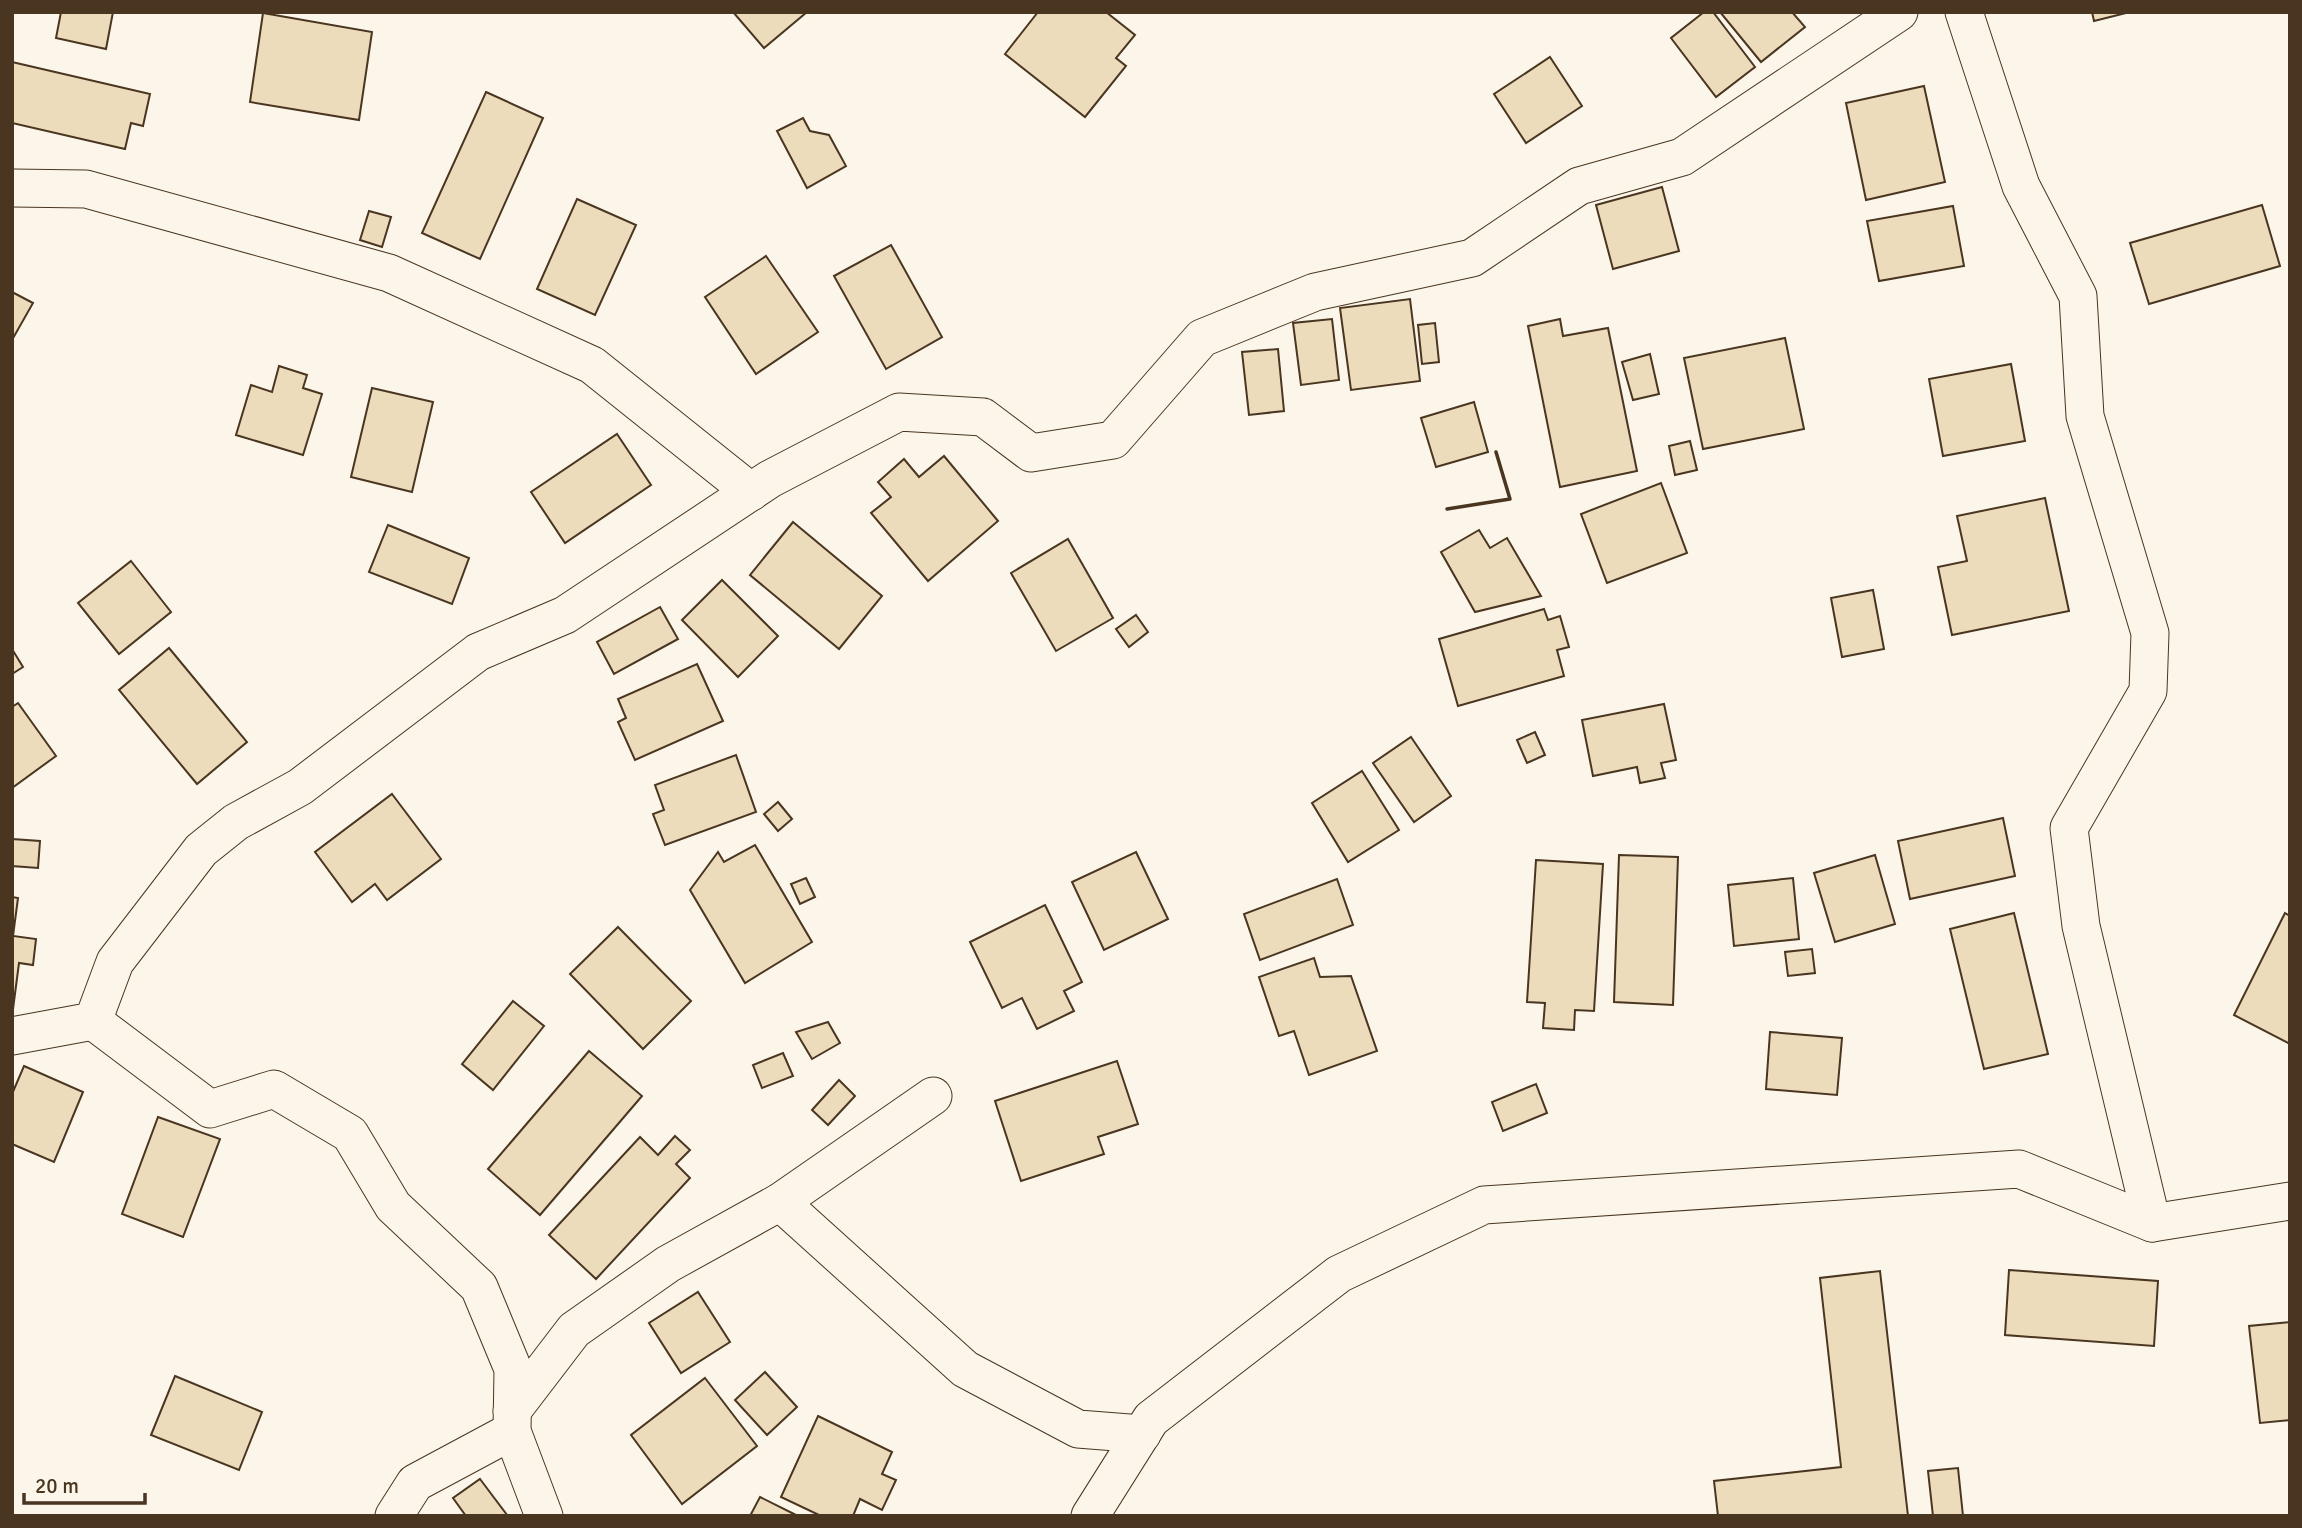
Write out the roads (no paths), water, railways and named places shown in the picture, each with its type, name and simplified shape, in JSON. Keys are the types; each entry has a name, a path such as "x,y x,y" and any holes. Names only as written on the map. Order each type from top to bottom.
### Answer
{"street":[{"path":"93,1021 115,962 201,850 236,822 300,787 478,652 565,615 770,479 899,412 984,417 1031,453 1113,440 1202,338 1315,292 1472,258 1579,186 1682,157 1899,12"},
{"path":"1964,12 2021,186 2078,296 2085,416 2150,633 2148,691 2069,828 2081,926 2152,1223"},
{"path":"12,188 86,189 389,273 592,365 751,492"},
{"path":"12,1036 93,1021 210,1109 274,1089 350,1134 393,1206 479,1287 513,1369 512,1421 544,1516"},
{"path":"394,1516 415,1483 512,1421 574,1330 668,1264 780,1202 933,1096"},
{"path":"1090,1516 1151,1419 1339,1274 1484,1205 2019,1169 2152,1223 2290,1201"},
{"path":"780,1202 965,1369 1077,1429 1142,1434"}]}
